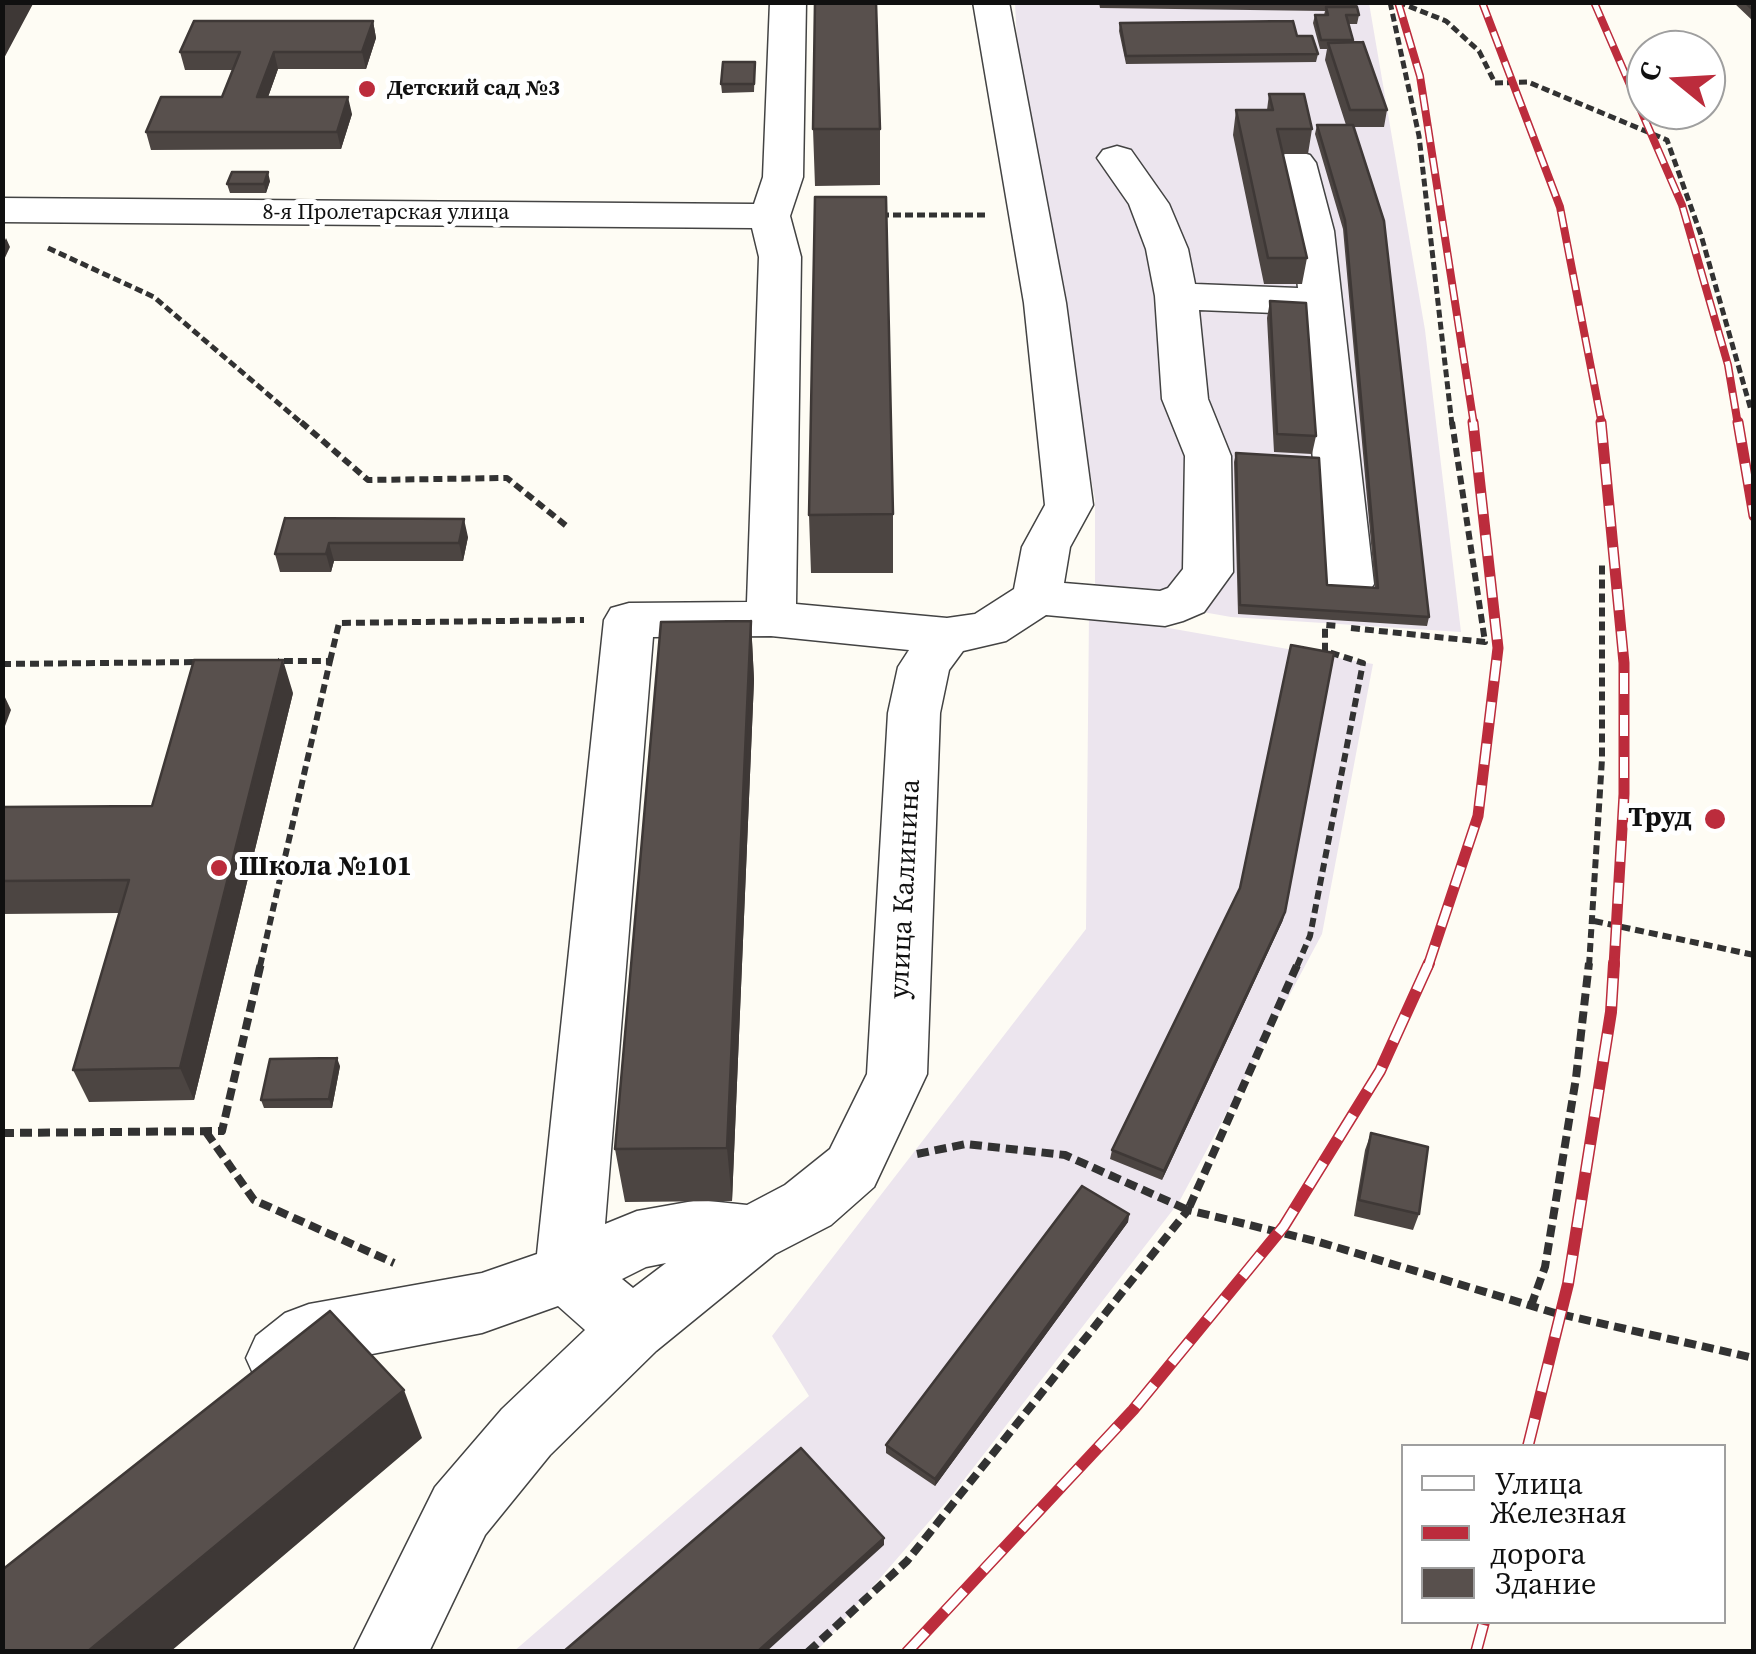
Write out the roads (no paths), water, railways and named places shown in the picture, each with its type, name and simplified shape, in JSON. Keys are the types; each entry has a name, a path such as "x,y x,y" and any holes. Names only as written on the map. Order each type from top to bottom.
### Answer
{"street":[{"path":"771,619 780,258 770,216 783,178 788,2"},
{"path":"990,2 1044,303 1069,505 1046,547 1036,597"},
{"path":"568,1273 630,620 771,619 946,636 988,629 1036,597 1165,609 1186,600 1208,572 1226,456 1184,399 1176,296 1167,249 1148,204 1117,158"},
{"path":"1296,163 1313,231 1320,302 1318,461 1350,584"},
{"name":"8-я Пролетарская улица","path":"2,210 770,216"},
{"path":"1176,296 1320,302"},
{"name":"улица Калинина","path":"390,1652 460,1512 526,1432 632,1329 752,1234 808,1205 852,1168 898,1074 914,713 924,667 946,636"},
{"path":"232,1395 309,1335 482,1303 568,1273 636,1240 700,1228 752,1234"},
{"path":"568,1273 632,1329"}],"railway":[{"path":"1398,2 1420,76 1474,425"},
{"path":"1482,2 1560,207 1602,425"},
{"path":"1594,2 1682,205 1728,365 1738,425"},
{"path":"1429,963 1478,816 1498,648 1473,422"},
{"path":"1601,422 1624,663 1624,794 1614,966"},
{"path":"1738,422 1754,516"},
{"path":"907,1652 1133,1410 1284,1226 1380,1071 1429,963"},
{"path":"1528,1444 1568,1284 1611,1012 1614,963"},
{"path":"1476,1652 1483,1624"}],"place":[{"name":"Детский сад №3","path":"367,89"},
{"name":"Труд","path":"1715,819"},
{"name":"Школа №101","path":"219,868"}]}
